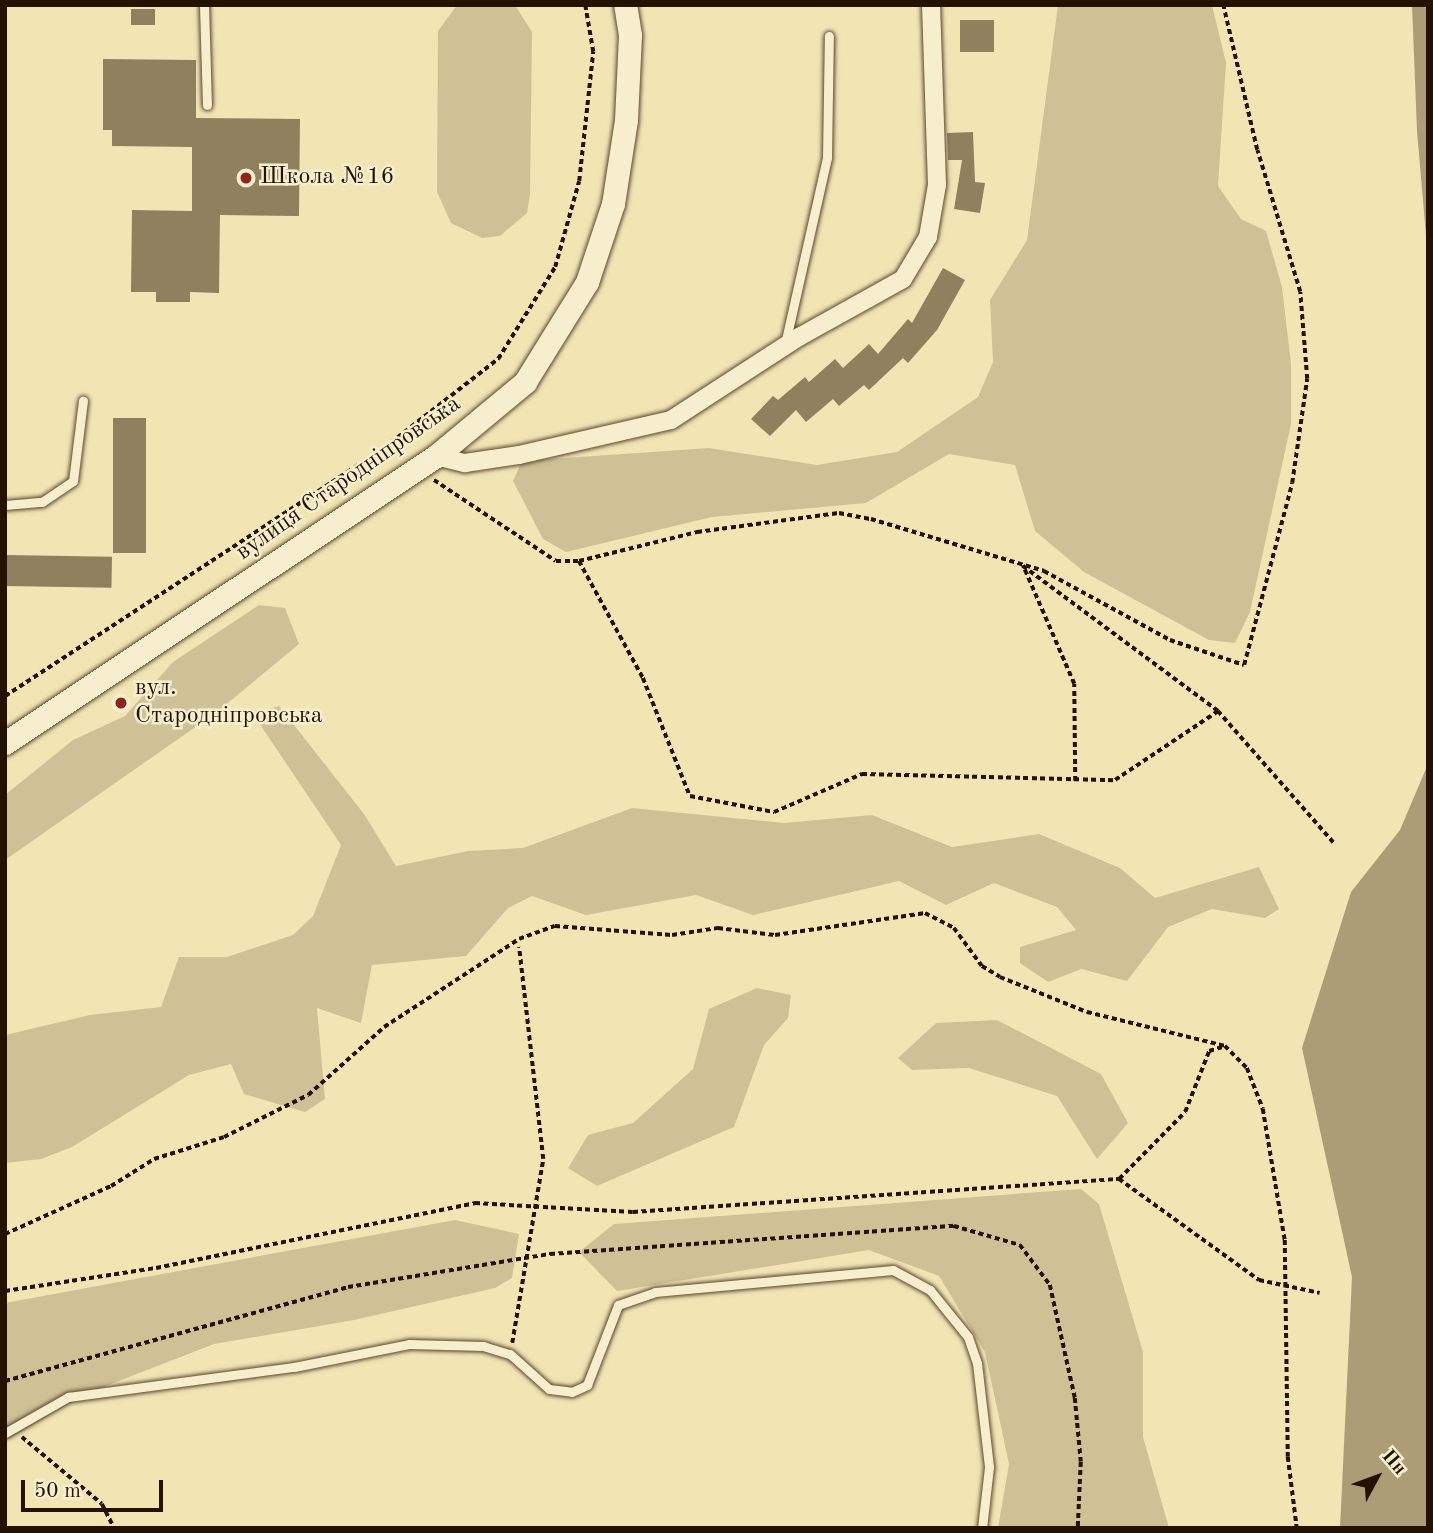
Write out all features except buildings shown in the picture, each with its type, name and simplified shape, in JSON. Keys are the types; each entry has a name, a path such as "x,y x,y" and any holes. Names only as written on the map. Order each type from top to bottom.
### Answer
{"street":[{"name":"вулиця Стародніпровська","path":"5,743 436,456 525,383 587,282 613,204 626,120 630,35 625,5"},
{"path":"436,456 465,463 519,455 671,421 784,346 903,279 928,237 938,134 931,5"}],"lane":[{"path":"204,5 207,105"},
{"path":"784,346 827,157 829,36"},
{"path":"5,505 42,502 73,481 83,401"},
{"path":"9,1431 68,1397 294,1367 410,1345 482,1346 510,1354 549,1389 572,1392 587,1385 618,1305 655,1292 893,1270 930,1290 968,1337 977,1363 989,1467 982,1528"}],"path":[{"path":"5,696 384,448 498,359 555,267 579,181 593,52 585,5"},
{"path":"414,469 556,561 579,561 696,532 839,513 1044,571 1170,640 1244,665 1292,483 1307,379 1300,292 1257,150 1223,5"},
{"path":"579,561 643,678 690,796 774,812 862,774 1115,780 1218,711"},
{"path":"1023,566 1218,711 1334,843"},
{"path":"1023,566 1074,684 1075,781"},
{"path":"5,1234 111,1186 154,1158 224,1137 308,1096 394,1020 519,939 555,926 671,936 718,928 775,935 925,913 954,928 982,966 1000,977 1087,1012 1225,1046 1247,1068 1263,1109 1285,1240 1288,1457 1297,1528"},
{"path":"510,1354 543,1158 519,947"},
{"path":"1119,1179 1185,1112 1209,1051 1225,1046"},
{"path":"5,1291 156,1268 475,1203 536,1210 633,1212 1119,1179 1258,1280 1321,1293"},
{"path":"5,1381 348,1287 527,1258 954,1226 1020,1245 1050,1285 1075,1398 1082,1462 1078,1528"},
{"path":"9,1431 102,1504 114,1528"}],"shaded area":[{"path":"457,5 515,5 532,32 530,194 527,213 500,236 482,238 451,223 437,192 438,31"},
{"path":"1058,5 1212,5 1226,63 1218,186 1241,219 1266,231 1282,287 1291,364 1291,424 1250,612 1235,643 1209,640 1084,572 1035,531 1015,465 949,454 866,503 712,517 566,552 543,539 513,481 522,461 709,448 817,465 897,452 978,397 993,362 990,300 1027,240"},
{"path":"1412,5 1428,5 1428,259 1417,131"},
{"path":"259,605 285,608 299,644 217,712 5,860 5,795 73,740 125,716 173,662"},
{"path":"279,706 364,814 396,866 468,851 523,848 632,808 784,823 872,815 952,847 1039,834 1120,868 1155,898 1259,867 1279,909 1265,918 1212,909 1168,927 1127,981 1081,969 1048,982 1020,963 1020,947 1076,930 1057,907 994,883 946,905 899,881 753,915 696,895 586,915 532,896 508,908 466,956 372,965 361,1023 317,1008 325,1099 305,1112 244,1094 231,1064 189,1075 72,1147 41,1159 5,1163 5,1035 90,1015 161,1007 179,957 227,957 293,935 313,916 341,845 253,714"},
{"path":"1428,764 1428,1528 1340,1528 1352,1277 1302,1048 1351,892 1400,830"},
{"path":"757,988 791,995 788,1018 764,1045 734,1127 597,1186 568,1168 588,1135 633,1123 693,1069 709,1009"},
{"path":"997,1020 1101,1074 1128,1123 1097,1159 1057,1096 969,1068 912,1070 898,1058 936,1023"},
{"path":"1081,1189 1099,1204 1143,1352 1143,1437 1169,1528 998,1528 1009,1464 985,1352 939,1276 869,1250 617,1291 579,1252 614,1224"},
{"path":"455,1220 519,1234 512,1278 495,1288 354,1320 214,1344 88,1393 5,1441 5,1303"}],"place":[{"name":"Школа №16","path":"246,178"},
{"name":"вул. Стародніпровська","path":"121,703"}]}
